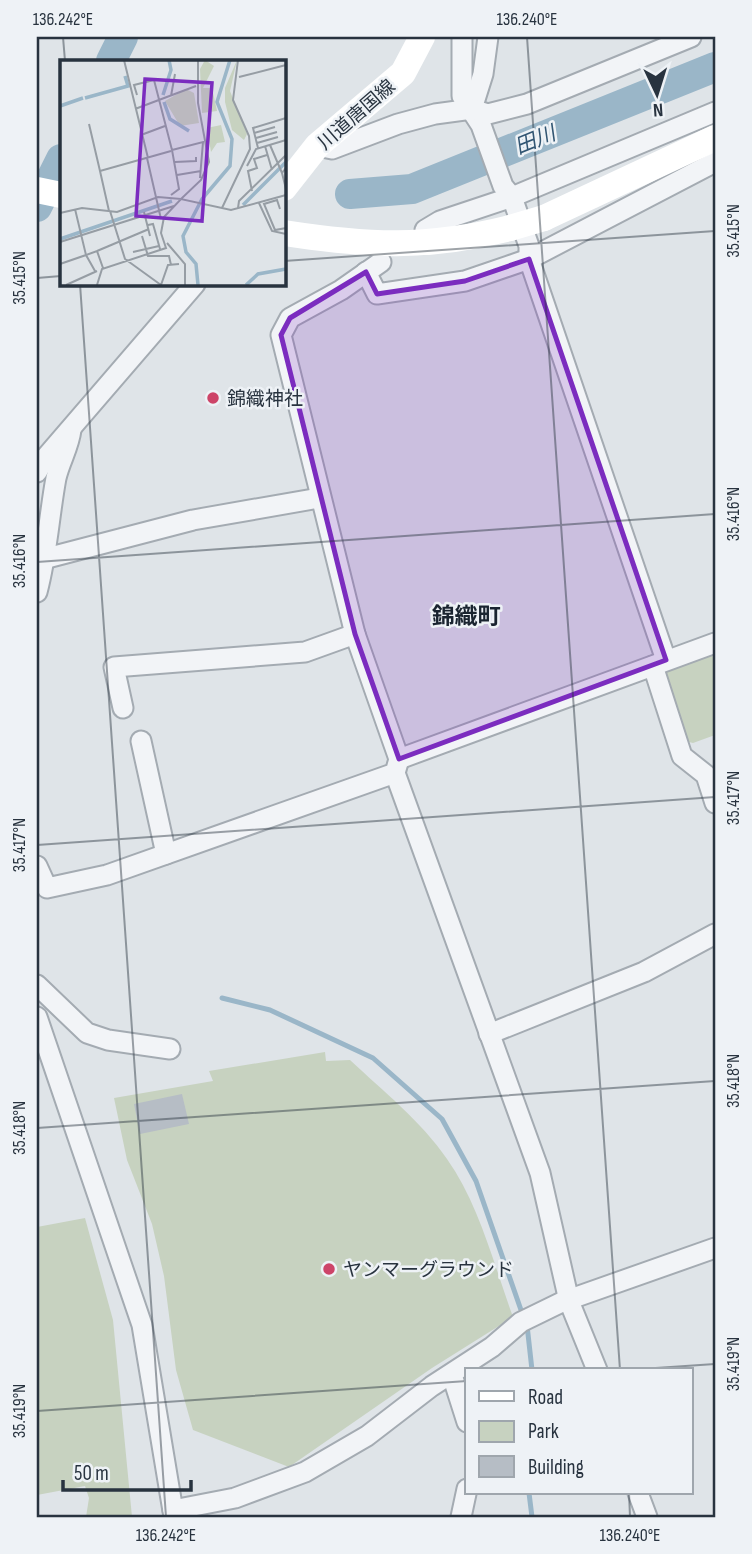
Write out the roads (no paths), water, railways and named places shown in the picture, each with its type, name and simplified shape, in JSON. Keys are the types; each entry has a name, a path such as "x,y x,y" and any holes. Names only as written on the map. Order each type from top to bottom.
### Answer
{"street":[{"name":"川道唐国線","path":"285,187 317,146 403,73 422,37"},
{"path":"462,37 462,96 476,117 529,246 529,258 660,663 682,756 706,775 715,803"},
{"path":"476,117 488,37"},
{"path":"317,146 332,149 398,124 435,114 476,117 527,104 655,44 691,37"},
{"path":"425,230 508,191 715,112"},
{"path":"285,233 373,245 459,240 544,218 715,138"},
{"path":"596,1368 569,1301 540,1173 397,766 355,634 319,498 281,335 290,318 341,290 374,267 377,294 465,281 529,258 715,162"},
{"path":"37,190 60,195"},
{"path":"37,472 72,426 194,285"},
{"path":"37,593 47,558 50,511 72,426"},
{"path":"47,558 194,520 319,498"},
{"path":"123,708 114,667 305,652 355,634"},
{"path":"37,866 47,888 107,875 715,643"},
{"path":"141,741 166,854"},
{"path":"489,1034 644,972 715,934"},
{"path":"37,985 87,1033 108,1040 170,1049"},
{"path":"37,1017 142,1325 174,1514 235,1498 305,1472 367,1436 492,1347 521,1322 569,1301 715,1248"},
{"path":"452,1374 465,1416"},
{"path":"461,1517 466,1494"},
{"path":"639,1494 647,1517"}],"waterway":[{"path":"112,60 123,37"},
{"name":"田川","path":"350,194 412,189 715,67"},
{"path":"37,207 60,161"},
{"path":"222,998 270,1010 373,1058 442,1119 476,1181 521,1310"},
{"path":"527,1325 532,1368"},
{"path":"529,1494 532,1517"}],"place":[{"name":"錦織神社","path":"213,398"},
{"name":"ヤンマーグラウンド","path":"329,1269"}],"district":[{"name":"錦織町","path":"466,616"}]}
